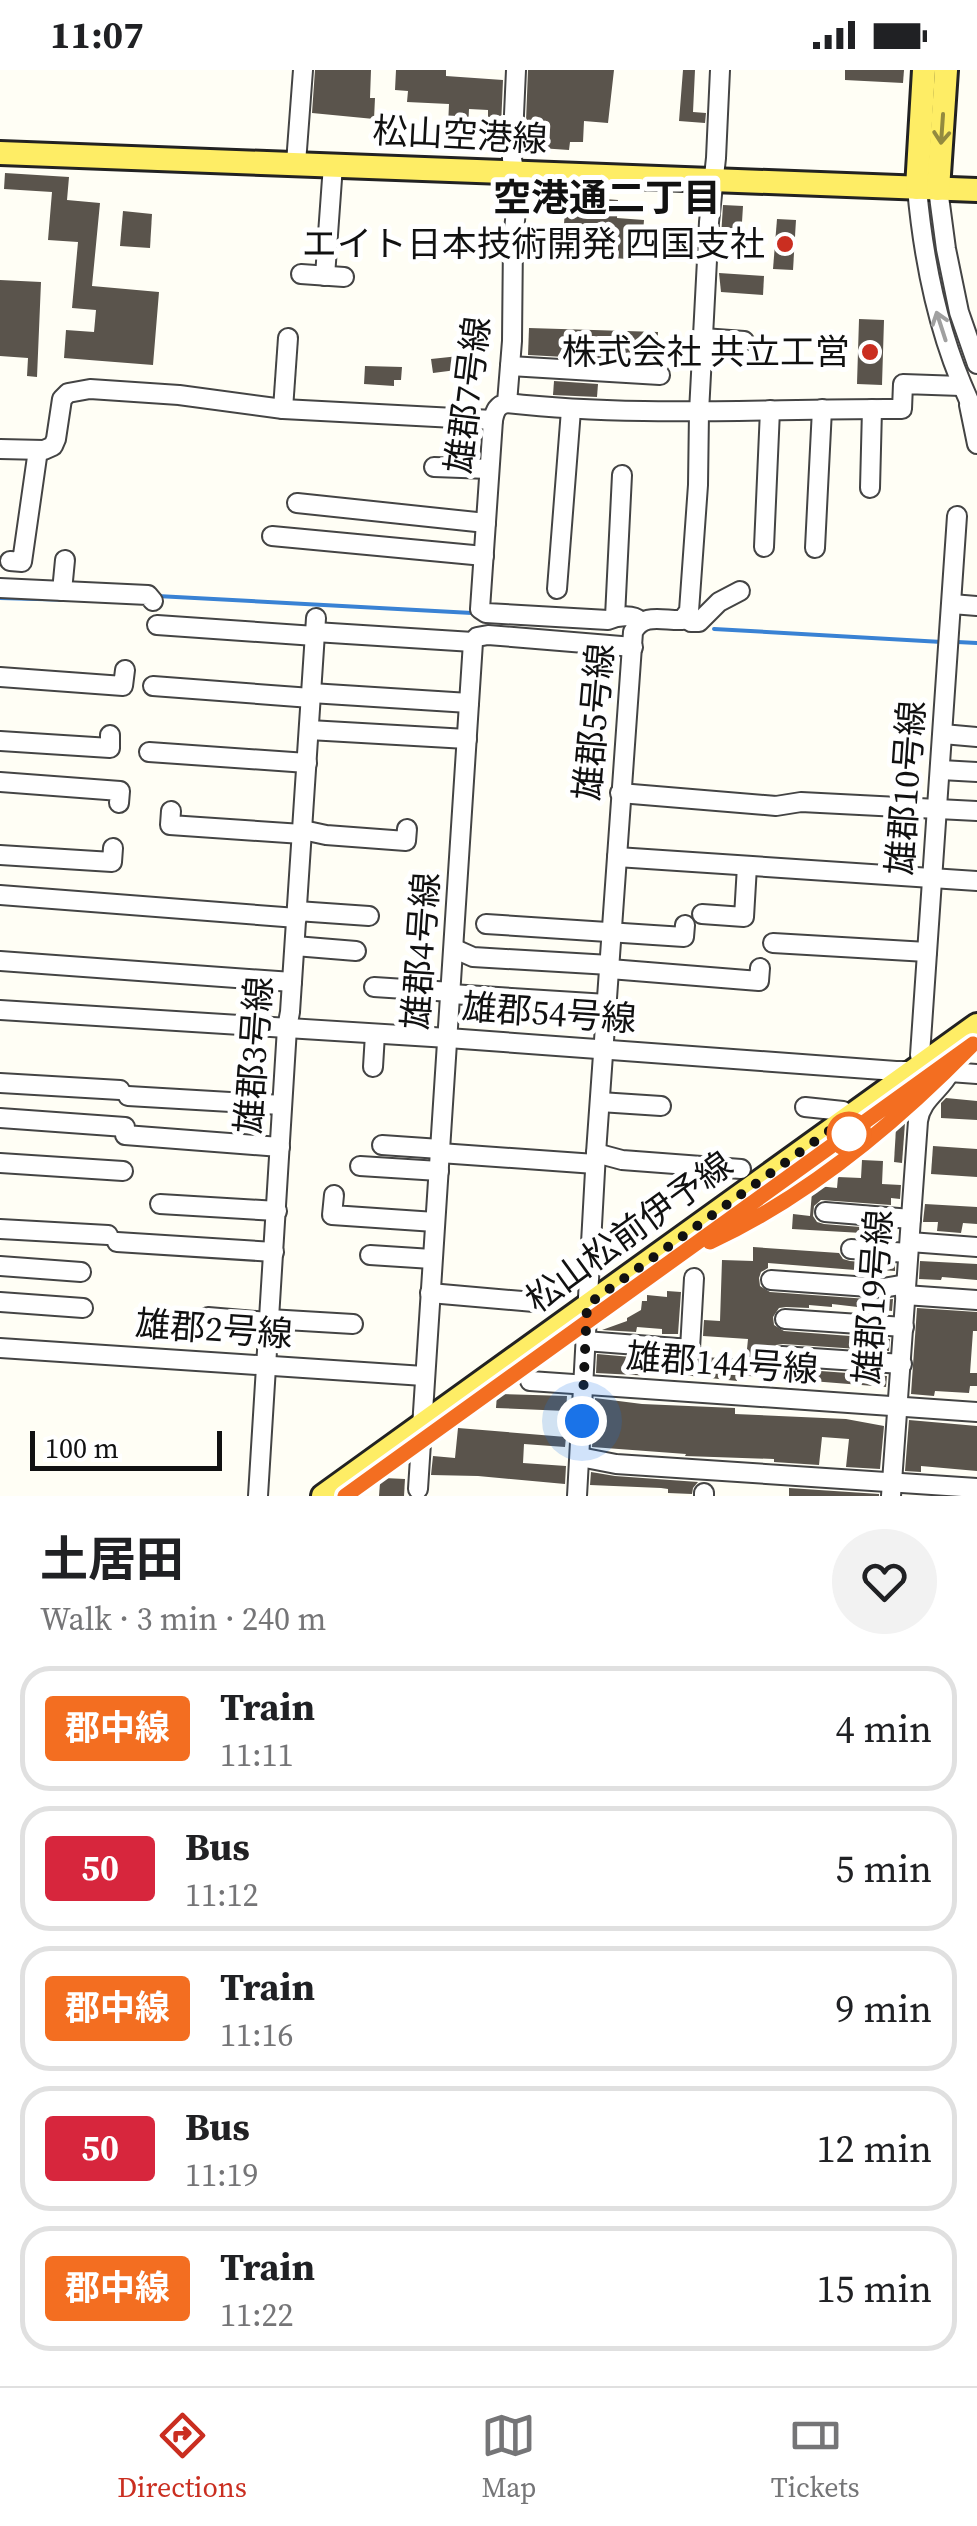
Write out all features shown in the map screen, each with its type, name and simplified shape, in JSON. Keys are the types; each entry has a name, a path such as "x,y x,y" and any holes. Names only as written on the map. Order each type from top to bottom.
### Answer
{"main road":[{"path":"924,70 928,188"},
{"path":"928,188 946,70"},
{"name":"松山空港線","path":"0,153 977,190"},
{"name":"松山松前伊予線","path":"323,1496 850,1116 931,1070 977,1025"}],"street":[{"path":"296,163 303,70"},
{"name":"雄郡7号線","path":"516,70 512,159 518,191 510,366 507,403 501,404 492,420 480,609 486,613 608,620 615,617"},
{"path":"720,70 698,486 685,618 699,622 718,602 740,591"},
{"path":"301,274 335,276 334,165"},
{"path":"928,188 959,312 977,364"},
{"path":"928,188 922,241 936,312 964,392 977,444"},
{"path":"283,409 288,338"},
{"path":"703,338 744,341"},
{"path":"510,366 660,375"},
{"path":"507,403 571,410 902,410 904,384 964,392"},
{"path":"0,449 44,450 52,446 62,399 77,390 180,395 283,409 492,420"},
{"path":"964,392 977,417"},
{"path":"812,538 822,409"},
{"path":"870,488 872,409"},
{"path":"557,589 571,410"},
{"path":"764,547 770,410"},
{"path":"10,561 22,562 21,524 38,450"},
{"path":"434,467 489,469"},
{"path":"622,475 615,617 640,621"},
{"path":"303,500 486,523"},
{"name":"雄郡10号線","path":"931,1070 920,1056 957,516"},
{"path":"272,536 484,556"},
{"path":"62,591 64,560"},
{"path":"0,590 151,598"},
{"path":"952,604 977,606"},
{"name":"雄郡5号線","path":"577,1496 632,647 640,621 685,618"},
{"path":"157,625 316,629 473,642 488,635 632,647"},
{"name":"雄郡3号線","path":"258,1496 316,629"},
{"name":"雄郡4号線","path":"418,1489 473,642"},
{"path":"0,678 62,674 124,686 125,670"},
{"path":"154,686 469,703"},
{"path":"309,730 467,738"},
{"path":"0,741 110,748 110,734"},
{"path":"943,734 977,737"},
{"path":"155,748 238,752 307,763"},
{"path":"941,770 977,772"},
{"path":"0,782 58,792 120,791 119,803"},
{"path":"620,794 776,806 801,802 977,811"},
{"path":"171,812 170,825 227,823 326,836 406,840 407,829"},
{"path":"0,855 48,853 112,862 113,848"},
{"path":"616,857 977,882"},
{"path":"712,910 744,917 748,866"},
{"path":"0,895 369,916"},
{"path":"486,924 684,937 685,925"},
{"path":"773,943 804,938 845,940 927,952"},
{"path":"295,946 356,951"},
{"path":"454,949 473,957 610,967 679,982 759,981 760,968"},
{"path":"0,961 111,963 292,982"},
{"path":"374,987 607,1004"},
{"name":"雄郡54号線","path":"0,1010 977,1074"},
{"path":"372,1067 375,1034"},
{"name":"雄郡19号線","path":"891,1489 918,1121 924,1103 944,1083 931,1070"},
{"path":"0,1083 282,1106"},
{"path":"600,1102 661,1106"},
{"path":"805,1108 844,1111 850,1116"},
{"path":"0,1118 280,1147"},
{"path":"382,1144 440,1158"},
{"path":"360,1166 440,1158 673,1158 733,1165"},
{"path":"0,1163 123,1172"},
{"path":"334,1195 332,1215 435,1222"},
{"path":"160,1204 277,1210"},
{"path":"825,1212 911,1219"},
{"path":"0,1229 274,1252"},
{"path":"851,1249 977,1247"},
{"path":"370,1255 432,1260"},
{"path":"0,1266 82,1272"},
{"path":"779,1277 842,1279 906,1289 936,1304 977,1300"},
{"path":"585,1342 690,1348 694,1278"},
{"path":"430,1294 530,1298"},
{"path":"0,1302 83,1308"},
{"path":"208,1317 353,1324"},
{"path":"784,1319 904,1326"},
{"name":"雄郡2号線","path":"0,1348 424,1376"},
{"path":"782,1356 902,1364"},
{"name":"雄郡144号線","path":"530,1382 977,1412"},
{"path":"580,1457 616,1464 891,1489 977,1488"}],"building":[{"path":"315,70 371,70 374,119 312,113"},
{"path":"396,70 446,70 446,76 503,80 501,126 488,125 488,110 469,109 467,150 447,149 449,104 407,102 408,91 395,90"},
{"path":"528,70 614,70 608,123 584,121 583,142 570,142 569,150 525,147"},
{"path":"683,70 695,70 693,112 706,113 705,123 679,121"},
{"path":"845,70 904,70 903,83 845,80"},
{"path":"5,173 69,177 67,200 100,203 92,286 159,292 153,365 64,358 66,330 94,332 96,310 72,308 78,242 48,240 52,192 4,189"},
{"path":"566,196 618,200 617,218 644,220 641,260 600,257 602,227 564,224"},
{"path":"723,205 743,206 741,238 721,237"},
{"path":"123,211 152,214 150,248 120,246"},
{"name":"エイト日本技術開発 四国支社","path":"777,219 796,220 793,270 773,269"},
{"path":"719,273 764,276 763,295 721,292"},
{"path":"0,280 41,282 37,377 27,376 28,358 0,356"},
{"name":"株式会社 共立工営","path":"859,319 884,320 882,385 857,384"},
{"path":"529,328 658,332 657,362 528,355"},
{"path":"478,354 480,367 433,373 431,359"},
{"path":"365,366 402,367 401,380 394,380 394,386 364,384"},
{"path":"554,381 598,384 597,397 553,395"},
{"path":"946,1098 977,1101 977,1120 941,1118 941,1103"},
{"path":"905,1123 902,1163 894,1162 896,1128"},
{"path":"933,1146 977,1149 977,1177 931,1174"},
{"path":"862,1160 883,1161 882,1184 901,1185 900,1199 891,1198 891,1205 821,1200 814,1206 813,1216 824,1224 885,1229 885,1239 861,1237 862,1233 792,1229 793,1214 810,1216 812,1192 817,1193 818,1186 837,1188 838,1177 861,1178"},
{"path":"925,1204 977,1207 977,1224 963,1223 961,1233 937,1231 938,1222 923,1222"},
{"path":"753,1247 839,1253 850,1261 895,1265 895,1271 880,1272 768,1263 759,1278 760,1286 770,1292 893,1299 892,1311 809,1305 779,1308 773,1317 774,1325 784,1331 890,1339 889,1351 783,1344 776,1345 770,1354 771,1362 781,1368 887,1376 886,1387 737,1375 737,1381 683,1375 684,1361 700,1357 746,1359 748,1339 703,1336 704,1320 720,1321 722,1260 753,1261"},
{"path":"920,1261 977,1264 977,1280 919,1279"},
{"path":"667,1291 681,1292 678,1334 637,1327 636,1332 602,1330 627,1321 641,1310 647,1295 667,1297"},
{"path":"917,1308 977,1312 970,1373 977,1373 977,1386 970,1386 969,1393 911,1394"},
{"path":"597,1354 654,1359 653,1376 596,1373"},
{"path":"497,1394 567,1396 566,1411 496,1408"},
{"path":"595,1398 735,1408 735,1414 846,1419 884,1426 880,1469 846,1467 849,1439 822,1437 819,1465 592,1447"},
{"path":"909,1420 977,1426 977,1471 921,1466 921,1472 905,1471"},
{"path":"458,1428 566,1437 565,1447 524,1444 523,1463 566,1466 565,1484 431,1475 433,1456 455,1458"},
{"path":"591,1472 698,1482 692,1494 668,1493 668,1489 661,1488 590,1485"},
{"path":"384,1478 405,1479 404,1496 379,1496"},
{"path":"789,1488 879,1494 879,1496 789,1496"}],"waterway":[{"path":"157,596 472,613"},
{"path":"0,598 74,600"},
{"path":"714,629 942,642"},
{"path":"957,642 977,643"}],"railway":[{"path":"345,1496 977,1041"},
{"path":"738,1229 801,1190 889,1122"}],"train":[{"name":"郡中線","path":"345,1496 973,1044 882,1128 829,1169 801,1190 710,1242"}],"place":[{"name":"エイト日本技術開発 四国支社","path":"785,244"},
{"name":"株式会社 共立工営","path":"870,352"}],"district":[{"name":"空港通二丁目","path":"607,198"}],"route":[{"path":"582,1421 587,1305 850,1116 849,1134"}]}
